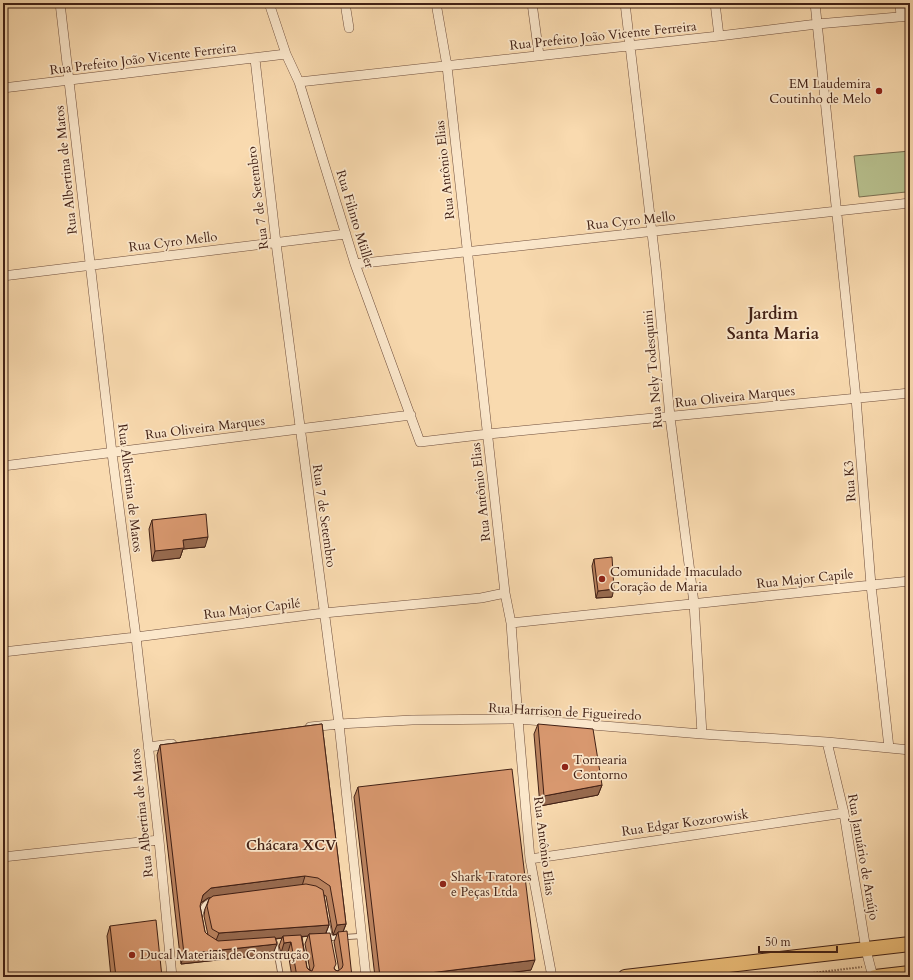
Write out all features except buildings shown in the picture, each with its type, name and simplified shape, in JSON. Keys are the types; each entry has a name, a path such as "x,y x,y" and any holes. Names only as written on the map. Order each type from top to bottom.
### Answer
{"main road":[{"path":"625,977 910,944"},
{"path":"873,973 910,973"}],"street":[{"name":"Rua Albertina de Matos","path":"60,3 112,453 136,637 159,840 172,977"},
{"name":"Rua Filinto Müller","path":"269,3 286,54 299,82 355,264 420,442"},
{"path":"345,3 349,28"},
{"name":"Rua Antônio Elias","path":"436,3 447,66 505,593 511,623 530,859 552,977"},
{"path":"532,3 539,55"},
{"name":"Rua Nely Todesquini","path":"625,3 653,232 670,417 694,603 702,734"},
{"path":"716,3 719,36"},
{"name":"Rua K3","path":"815,3 856,398 871,585 889,748"},
{"path":"900,3 906,16"},
{"name":"Rua Prefeito João Vicente Ferreira","path":"299,82 817,24 906,16"},
{"name":"Rua Prefeito João Vicente Ferreira","path":"3,88 255,59 286,54"},
{"name":"Rua 7 de Setembro","path":"255,59 299,429 339,724 366,977"},
{"name":"Rua Cyro Mello","path":"355,264 467,253 910,203"},
{"name":"Rua Cyro Mello","path":"3,276 346,234"},
{"name":"Rua Oliveira Marques","path":"420,442 910,393"},
{"name":"Rua Oliveira Marques","path":"3,466 410,415"},
{"name":"Rua Major Capile","path":"511,623 910,581"},
{"name":"Rua Major Capilé","path":"3,652 324,613 481,598 505,593"},
{"name":"Rua Harrison de Figueiredo","path":"300,728 339,724 412,720 518,719 702,734 827,742 910,750"},
{"name":"Rua Januário de Araújo","path":"827,742 844,814 866,950 873,973"},
{"path":"148,747 178,743"},
{"name":"Rua Edgar Kozorowisk","path":"530,859 844,814"},
{"path":"3,857 159,840"}],"lane":[{"path":"201,922 200,916 202,907 208,902 216,901"},
{"path":"327,918 331,946"},
{"path":"323,939 362,936"},
{"path":"268,943 282,942"},
{"path":"275,943 281,977"}],"path":[{"path":"778,977 873,973"}],"green space":[{"path":"910,151 910,189 906,190 906,192 859,197 854,156"}],"place":[{"name":"EM Laudemira Coutinho de Melo","path":"879,91"},
{"name":"Comunidade Imaculado Coração de Maria","path":"602,579"},
{"name":"Tornearia Contorno","path":"565,767"},
{"name":"Shark Tratores e Peças Ltda","path":"443,884"},
{"name":"Ducal Materiais de Construção","path":"132,955"}],"district":[{"name":"Jardim Santa Maria","path":"773,323"},
{"name":"Chácara XCV","path":"291,845"}]}
